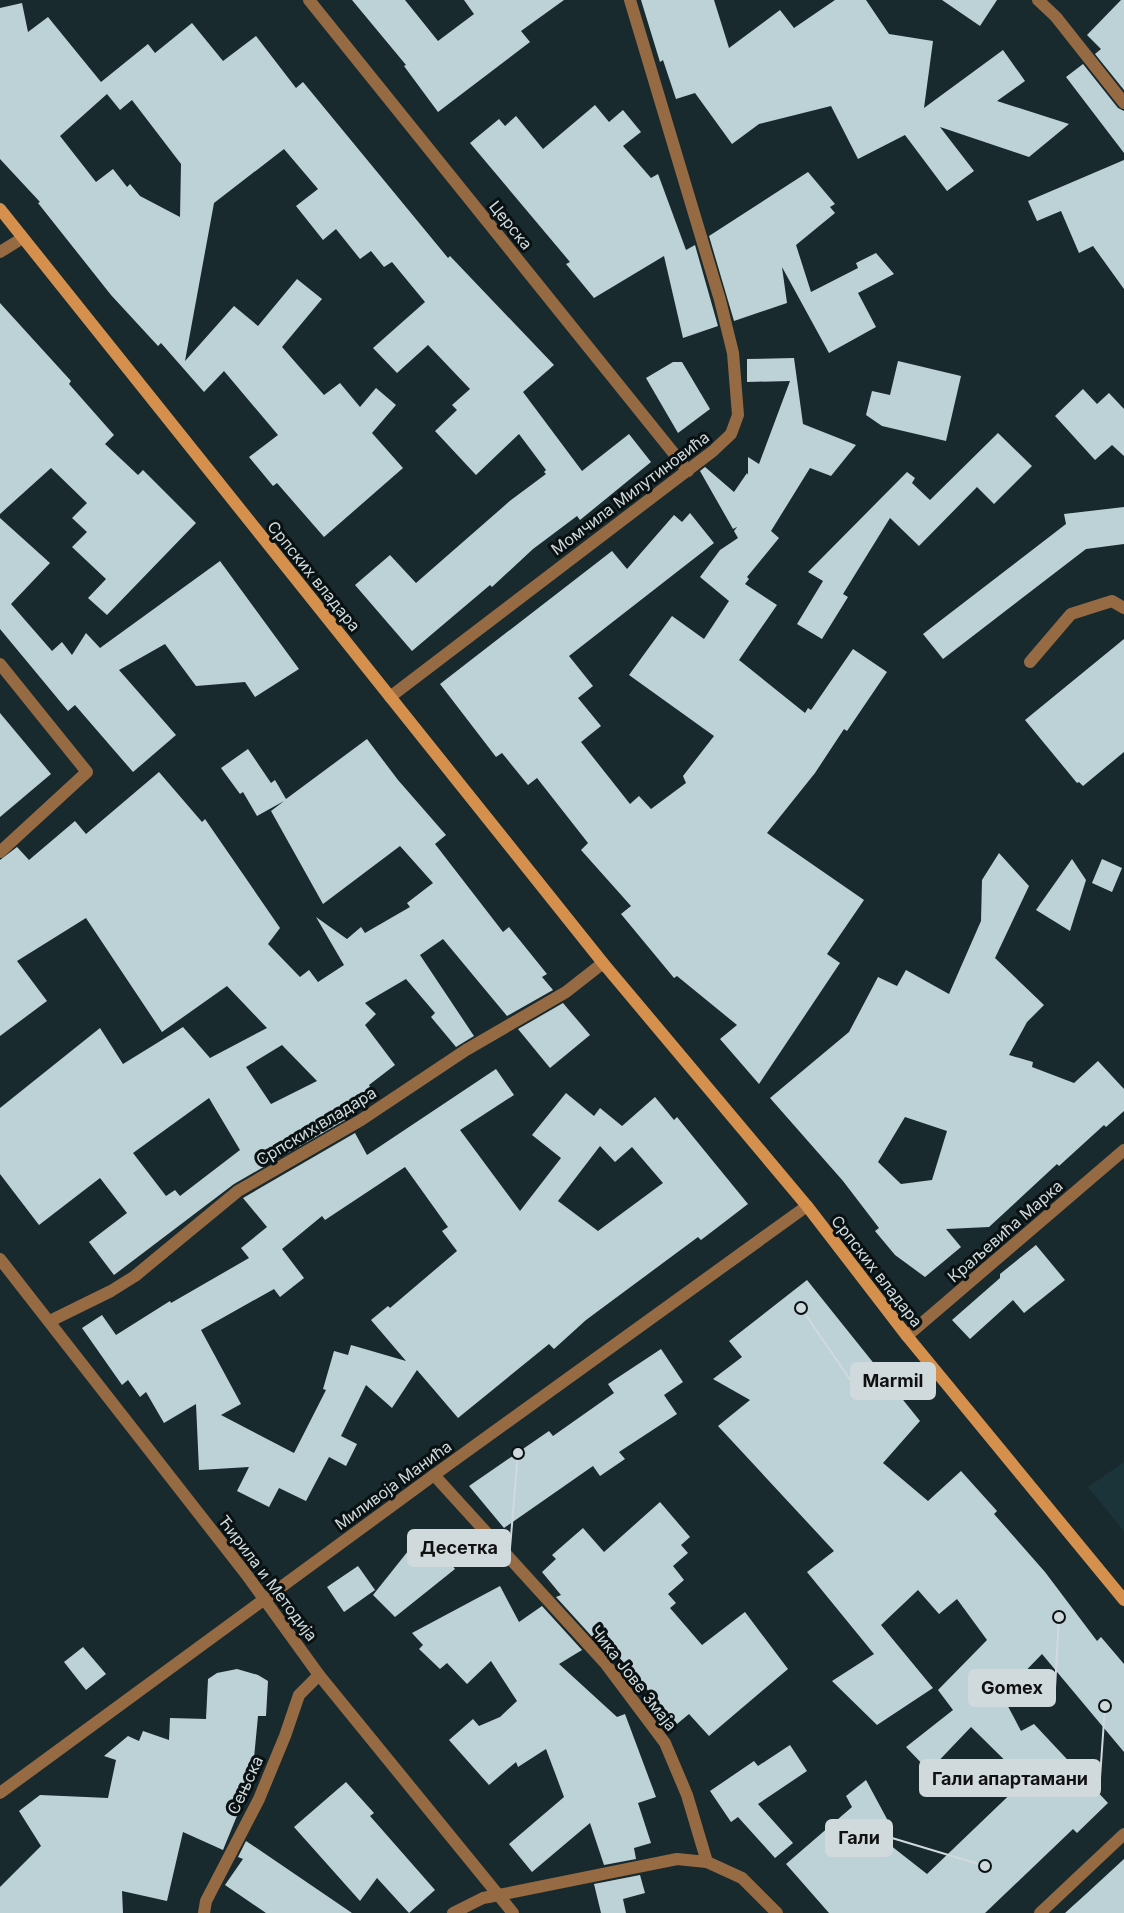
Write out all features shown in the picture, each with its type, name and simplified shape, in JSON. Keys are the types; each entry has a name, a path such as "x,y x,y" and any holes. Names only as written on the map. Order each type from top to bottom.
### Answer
{"main road":[{"name":"Српских владара","path":"0,209 21,239 603,963 807,1206 907,1336 1124,1600"}],"street":[{"name":"Церска","path":"309,0 688,471"},
{"name":"Момчила Милутиновића","path":"390,697 688,471 731,434 738,415 737,377 720,300 630,0"},
{"path":"1038,0 1056,17 1124,103"},
{"path":"0,252 21,239"},
{"path":"1030,662 1071,614 1112,601 1124,608"},
{"path":"0,664 87,772 0,852"},
{"name":"Српских владара","path":"50,1321 111,1291 135,1276 238,1191 361,1120 466,1050 566,992 603,963"},
{"name":"Краљевића Марка","path":"907,1336 1124,1150"},
{"name":"Миливоја Манића","path":"0,1793 434,1475 807,1206"},
{"name":"Ћирила и Методија","path":"0,1259 264,1600 319,1675 513,1913"},
{"name":"Чика Јове Змаја","path":"434,1475 605,1662 665,1743 687,1795 707,1862"},
{"name":"Сењска","path":"204,1913 206,1901 217,1876 272,1768 297,1698 305,1686 319,1675"},
{"path":"1040,1913 1124,1834"},
{"path":"453,1913 483,1898 499,1894 677,1859 707,1862 742,1878 777,1913"}],"shaded area":[{"path":"1124,1462 1124,1531 1088,1487"}],"building":[{"path":"352,0 405,0 438,41 474,14 464,0 564,0 521,31 530,42 438,112 404,66 406,65"},
{"path":"641,0 714,0 729,48 780,10 794,28 835,0 866,0 889,34 933,41 924,108 1003,50 1025,81 997,101 1069,124 1029,157 940,127 974,171 947,191 905,135 858,159 831,106 759,124 732,144 695,93 676,99 663,60 660,62"},
{"path":"942,0 997,0 980,26"},
{"path":"1121,0 1124,0 1124,90 1095,54 1101,49 1087,35"},
{"path":"22,3 28,32 48,17 101,82 148,44 155,53 192,23 223,61 256,36 296,88 303,82 448,258 450,256 554,365 523,392 582,471 629,434 651,462 580,520 577,516 533,549 492,587 490,585 412,651 355,585 390,555 416,583 511,500 546,474 544,472 546,470 519,434 476,475 435,431 457,410 452,405 470,389 428,345 397,373 373,348 425,302 392,262 384,267 371,251 360,259 336,229 323,240 296,206 318,189 284,149 214,203 185,361 234,306 258,326 297,279 322,299 282,347 324,395 340,383 360,407 376,388 396,405 372,433 403,468 324,537 277,483 273,486 249,457 278,435 224,371 204,392 161,343 158,346 111,295 38,203 40,202 0,159 0,8","holes":["107,94 120,110 132,100 181,164 180,217 140,196 130,184 127,187 113,169 96,182 60,136"]},
{"path":"1083,64 1118,108 1124,111 1124,153 1066,77"},
{"path":"595,105 609,122 623,110 641,132 623,146 651,178 658,174 686,250 695,245 718,326 683,338 664,256 594,298 566,264 570,262 470,143 499,119 505,126 516,116 543,149"},
{"path":"1124,160 1124,289 1093,246 1079,253 1061,211 1037,221 1028,201"},
{"path":"808,172 835,204 830,207 835,213 796,245 811,292 858,268 856,263 876,253 894,274 858,293 876,327 829,353 782,267 787,303 734,321 709,236"},
{"path":"0,303 71,381 69,384 114,435 105,444 138,475 143,470 196,523 107,615 88,598 106,579 72,547 87,532 72,518 87,503 51,468 0,514"},
{"path":"794,358 803,424 856,445 831,476 810,468 771,531 779,538 747,577 749,579 745,584 777,605 739,660 805,713 808,708 811,710 853,649 887,672 847,731 844,729 815,773 767,833 864,900 827,954 840,963 759,1084 720,1039 737,1025 677,976 674,978 621,914 631,906 581,850 588,843 537,778 528,785 502,753 496,757 440,684 612,551 627,569 674,515 682,522 690,513 714,543 569,656 593,686 578,698 601,726 581,742 630,804 639,796 651,809 686,783 683,776 714,736 629,675 672,616 704,639 729,601 700,577 720,550 738,538 734,531 737,527 733,529 700,471 705,467 734,492 747,473 748,475 748,457 759,464 790,381 747,382 747,359"},
{"path":"898,361 961,376 946,441 882,426 866,415 872,391 890,395"},
{"path":"673,362 682,362 710,409 678,433 646,378"},
{"path":"1083,389 1097,404 1109,393 1124,409 1124,456 1112,445 1095,460 1055,416"},
{"path":"998,433 1032,466 994,504 977,487 919,546 890,518 843,594 848,597 822,639 797,624 823,581 808,572 907,472 915,478 912,483 930,500"},
{"path":"1124,507 1124,544 1086,549 943,659 923,634 1066,524 1064,514"},
{"path":"0,518 50,563 11,604 52,651 62,642 72,655 86,633 100,648 220,561 299,669 255,697 245,682 196,686 165,644 119,670 176,735 133,772 75,705 68,711 0,629"},
{"path":"1124,639 1124,752 1083,786 1077,783 1025,720"},
{"path":"0,713 51,774 0,817"},
{"path":"367,739 398,780 446,835 435,844 503,932 509,927 547,974 542,977 553,990 507,1016 443,939 420,955 474,1036 456,1047 431,1017 435,1013 406,979 365,1003 376,1014 365,1025 395,1065 369,1085 375,1097 344,1113 347,1119 234,1184 114,1275 89,1242 127,1213 100,1178 39,1225 0,1174 0,1108 100,1028 123,1064 183,1027 210,1058 267,1028 227,986 162,1032 86,918 17,961 47,1001 0,1036 0,860 17,847 29,860 75,821 86,834 159,772 202,822 205,819 280,928 268,944 300,977 309,970 318,982 344,965 316,917 347,939 361,927 365,933 410,907 407,903 433,883 400,846 323,904 271,811 284,801 257,816 243,792 240,794 221,768 248,749 271,783 275,780 286,799","holes":["282,1045 317,1081 271,1104 246,1067","209,1098 240,1150 180,1196 175,1190 166,1196 133,1153"]},
{"path":"999,853 1029,886 995,958 1044,1005 1027,1022 1009,1055 1033,1062 1032,1067 1074,1083 1098,1061 1124,1089 1124,1111 1106,1127 1104,1125 1059,1166 1057,1164 989,1227 946,1229 961,1247 925,1277 895,1255 875,1231 879,1228 843,1181 770,1098 849,1032 878,977 897,986 906,970 949,994 981,921 982,880","holes":["905,1117 947,1131 932,1180 901,1184 878,1162"]},
{"path":"1072,859 1086,880 1070,931 1036,910"},
{"path":"1102,859 1122,868 1112,892 1092,883"},
{"path":"563,1003 590,1035 550,1068 518,1029"},
{"path":"496,1069 514,1095 460,1130 520,1211 561,1158 532,1135 566,1093 594,1116 600,1108 622,1126 655,1097 674,1120 677,1117 748,1204 701,1240 698,1237 586,1320 554,1349 549,1344 458,1418 417,1370 392,1408 366,1385 341,1436 357,1444 346,1466 329,1457 306,1501 279,1488 269,1507 237,1491 249,1467 199,1470 196,1404 164,1423 146,1392 140,1397 128,1380 122,1385 82,1328 102,1315 116,1335 170,1301 171,1303 249,1258 241,1248 267,1227 243,1198 355,1133 367,1155","holes":["600,1146 615,1162 632,1147 663,1183 598,1231 558,1201","405,1167 448,1227 442,1231 457,1251 390,1308 388,1306 371,1320 406,1361 351,1345 348,1355 334,1351 323,1389 326,1390 294,1453 221,1415 241,1404 201,1330 274,1289 280,1297 304,1278 282,1249 322,1216 325,1220"]},
{"path":"1036,1245 1065,1280 1024,1313 1013,1300 970,1339 952,1320 1000,1278 1000,1274"},
{"path":"807,1280 920,1421 883,1463 928,1501 961,1471 997,1511 994,1514 1045,1572 1097,1641 1101,1637 1124,1664 1124,1752 1042,1654 1002,1695 1021,1731 1034,1724 1108,1803 1077,1833 1073,1829 985,1913 829,1913 786,1864 852,1807 846,1796 866,1780 887,1819 876,1834 927,1874 1025,1780 971,1727 929,1771 906,1747 953,1710 938,1690 987,1640 957,1599 939,1614 918,1590 881,1625 933,1688 877,1725 832,1681 874,1654 807,1572 834,1551 718,1426 750,1400 713,1379 742,1357 729,1341"},
{"path":"661,1349 683,1382 664,1395 677,1414 619,1452 625,1459 600,1476 593,1466 504,1528 469,1486 549,1431 553,1436 614,1393 608,1384"},
{"path":"660,1502 690,1537 681,1545 688,1553 673,1566 684,1580 668,1594 676,1603 670,1608 702,1645 745,1612 788,1669 709,1736 689,1714 677,1724 593,1627 596,1641 556,1597 561,1595 542,1572 556,1559 552,1555 583,1528 604,1552"},
{"path":"424,1531 455,1569 395,1617 373,1595"},
{"path":"358,1566 375,1590 344,1612 327,1587"},
{"path":"500,1586 519,1622 542,1606 582,1650 559,1664 617,1717 625,1714 656,1797 638,1803 651,1843 634,1848 636,1859 604,1865 590,1823 532,1872 509,1844 564,1797 546,1749 518,1767 516,1762 489,1785 449,1740 473,1719 479,1726 500,1717 517,1701 491,1661 467,1684 447,1663 440,1669 419,1649 423,1645 412,1633"},
{"path":"83,1647 106,1674 86,1690 64,1662"},
{"path":"237,1669 258,1675 268,1681 266,1716 258,1716 252,1779 223,1850 183,1832 167,1901 122,1891 123,1913 0,1913 0,1887 41,1846 19,1811 40,1795 108,1798 116,1760 104,1756 128,1736 139,1741 143,1731 169,1740 170,1718 206,1719 208,1679 217,1673"},
{"path":"790,1745 807,1771 758,1804 793,1843 775,1858 738,1817 731,1822 710,1791 754,1761 758,1766"},
{"path":"346,1782 374,1813 370,1816 435,1890 409,1913 377,1878 360,1901 294,1827"},
{"path":"246,1841 352,1913 266,1913 225,1885 243,1859 238,1857"},
{"path":"1124,1859 1124,1913 1065,1913 1086,1894"},
{"path":"640,1875 645,1893 623,1899 626,1913 601,1913 594,1884"}],"place":[{"name":"Marmil","path":"801,1308"},
{"name":"Десетка","path":"518,1453"},
{"name":"Gomex","path":"1059,1617"},
{"name":"Гали апартамани","path":"1105,1706"},
{"name":"Гали","path":"985,1866"}]}
